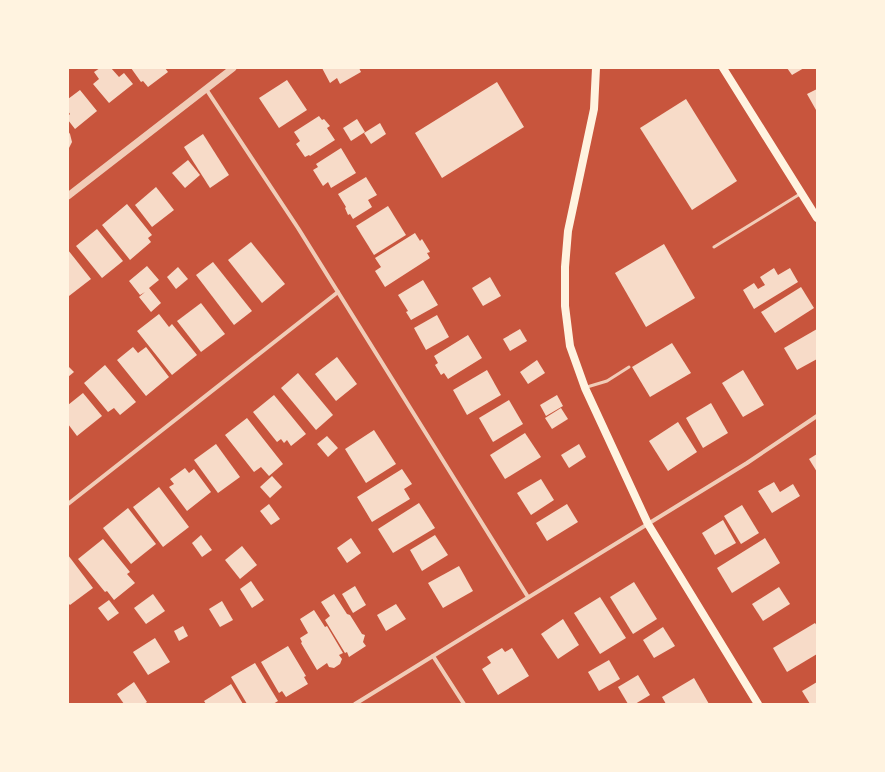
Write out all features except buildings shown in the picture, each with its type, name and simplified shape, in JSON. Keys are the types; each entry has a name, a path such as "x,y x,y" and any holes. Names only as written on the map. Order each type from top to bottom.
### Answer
{"main road":[{"path":"596,68 594,109 568,231 565,268 565,306 570,346 585,388 648,524 758,704"},
{"path":"723,68 817,218"}],"street":[{"path":"68,196 234,68"},
{"path":"206,89 298,228 528,597"},
{"path":"68,504 338,292"},
{"path":"355,704 747,463 817,416"},
{"path":"433,656 464,704"}],"lane":[{"path":"714,247 801,193"},
{"path":"585,388 607,381 628,368"}]}
